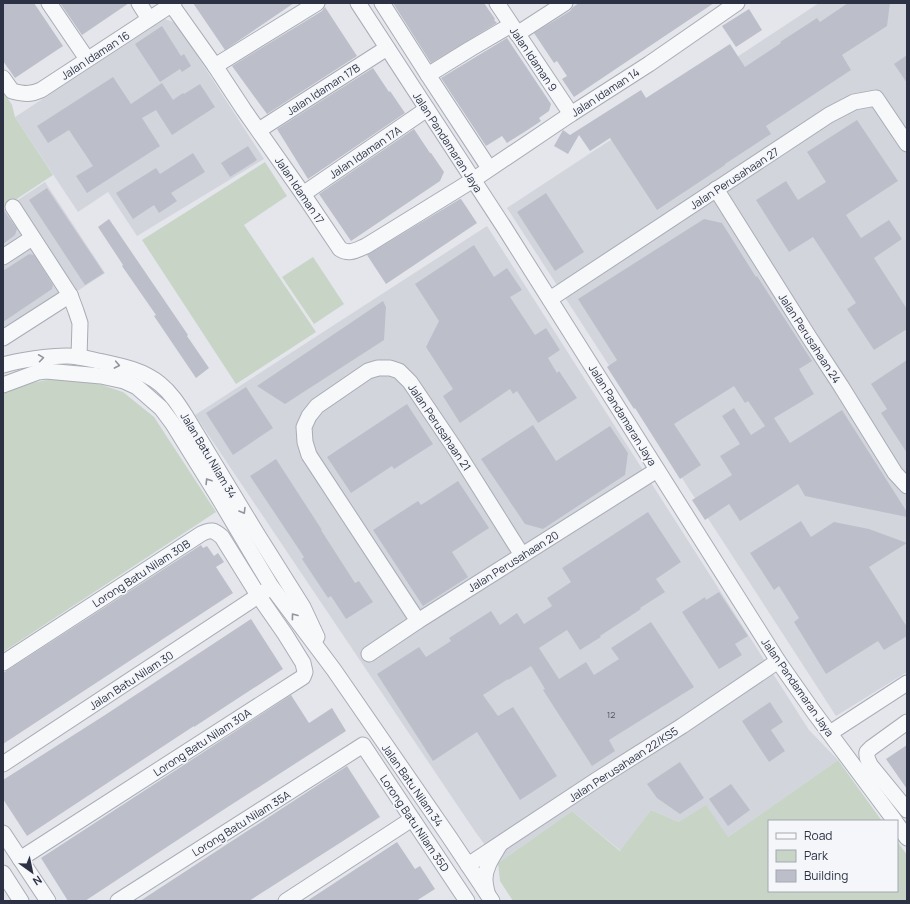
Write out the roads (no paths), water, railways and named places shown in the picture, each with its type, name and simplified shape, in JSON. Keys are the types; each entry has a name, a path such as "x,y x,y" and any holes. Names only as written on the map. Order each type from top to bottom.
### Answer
{"street":[{"path":"49,3 87,59"},
{"path":"139,3 149,19"},
{"path":"215,66 317,3"},
{"name":"Jalan Pandamaran Jaya","path":"358,3 550,299 778,661 894,820"},
{"name":"Jalan Pandamaran Jaya","path":"382,3 490,168"},
{"name":"Jalan Idaman 9","path":"497,3 571,114"},
{"path":"428,75 470,49 565,3"},
{"name":"Jalan Idaman 14","path":"473,180 649,64 737,3"},
{"name":"Jalan Idaman 16","path":"3,78 12,91 29,94 41,90 172,4"},
{"name":"Jalan Idaman 17","path":"172,4 340,249 345,252 353,252 366,246 473,180"},
{"name":"Jalan Idaman 17B","path":"259,130 387,48"},
{"name":"Jalan Perusahaan 27","path":"550,299 829,115 854,102 876,98 907,144"},
{"name":"Jalan Idaman 17A","path":"303,194 427,110"},
{"name":"Jalan Perusahaan 24","path":"716,189 895,473 907,486"},
{"path":"13,207 70,295 80,323 79,357"},
{"path":"3,257 32,238"},
{"path":"3,338 70,295"},
{"name":"Jalan Batu Nilam 34","path":"3,365 48,357 79,357 124,366 151,378 160,384 182,410 256,534 303,607 334,670"},
{"path":"46,370 79,357"},
{"path":"79,357 101,376"},
{"name":"Jalan Perusahaan 21","path":"418,621 309,455 305,442 304,428 309,416 317,406 368,371 378,368 390,368 400,371 410,382 460,457 522,555"},
{"name":"Jalan Batu Nilam 34","path":"3,385 46,370 101,376 124,381 137,387 161,408 173,424 217,495 271,586 334,670 489,897"},
{"name":"Jalan Perusahaan 20","path":"369,654 418,621 657,470"},
{"name":"Lorong Batu Nilam 30B","path":"3,663 209,530 216,532 222,537 258,596"},
{"path":"256,534 261,548 277,574 278,580 276,584 271,586"},
{"path":"271,586 286,592 303,607"},
{"name":"Jalan Batu Nilam 30","path":"3,764 271,586"},
{"name":"Lorong Batu Nilam 30A","path":"20,859 303,677 305,672 303,663 285,634 258,596"},
{"name":"Jalan Perusahaan 22/KS5","path":"468,865 598,779 682,726 778,661"},
{"path":"830,733 907,683"},
{"path":"907,722 867,752 867,759 871,766 907,810"},
{"name":"Lorong Batu Nilam 35D","path":"363,745 412,819 462,899"},
{"name":"Lorong Batu Nilam 35A","path":"118,901 363,745"},
{"path":"286,901 412,819"},
{"path":"898,825 907,838"},
{"path":"3,833 48,901"},
{"path":"450,838 463,847 473,849 501,843"},
{"path":"489,897 485,879 487,867 501,843"},
{"path":"3,873 21,901"}]}
